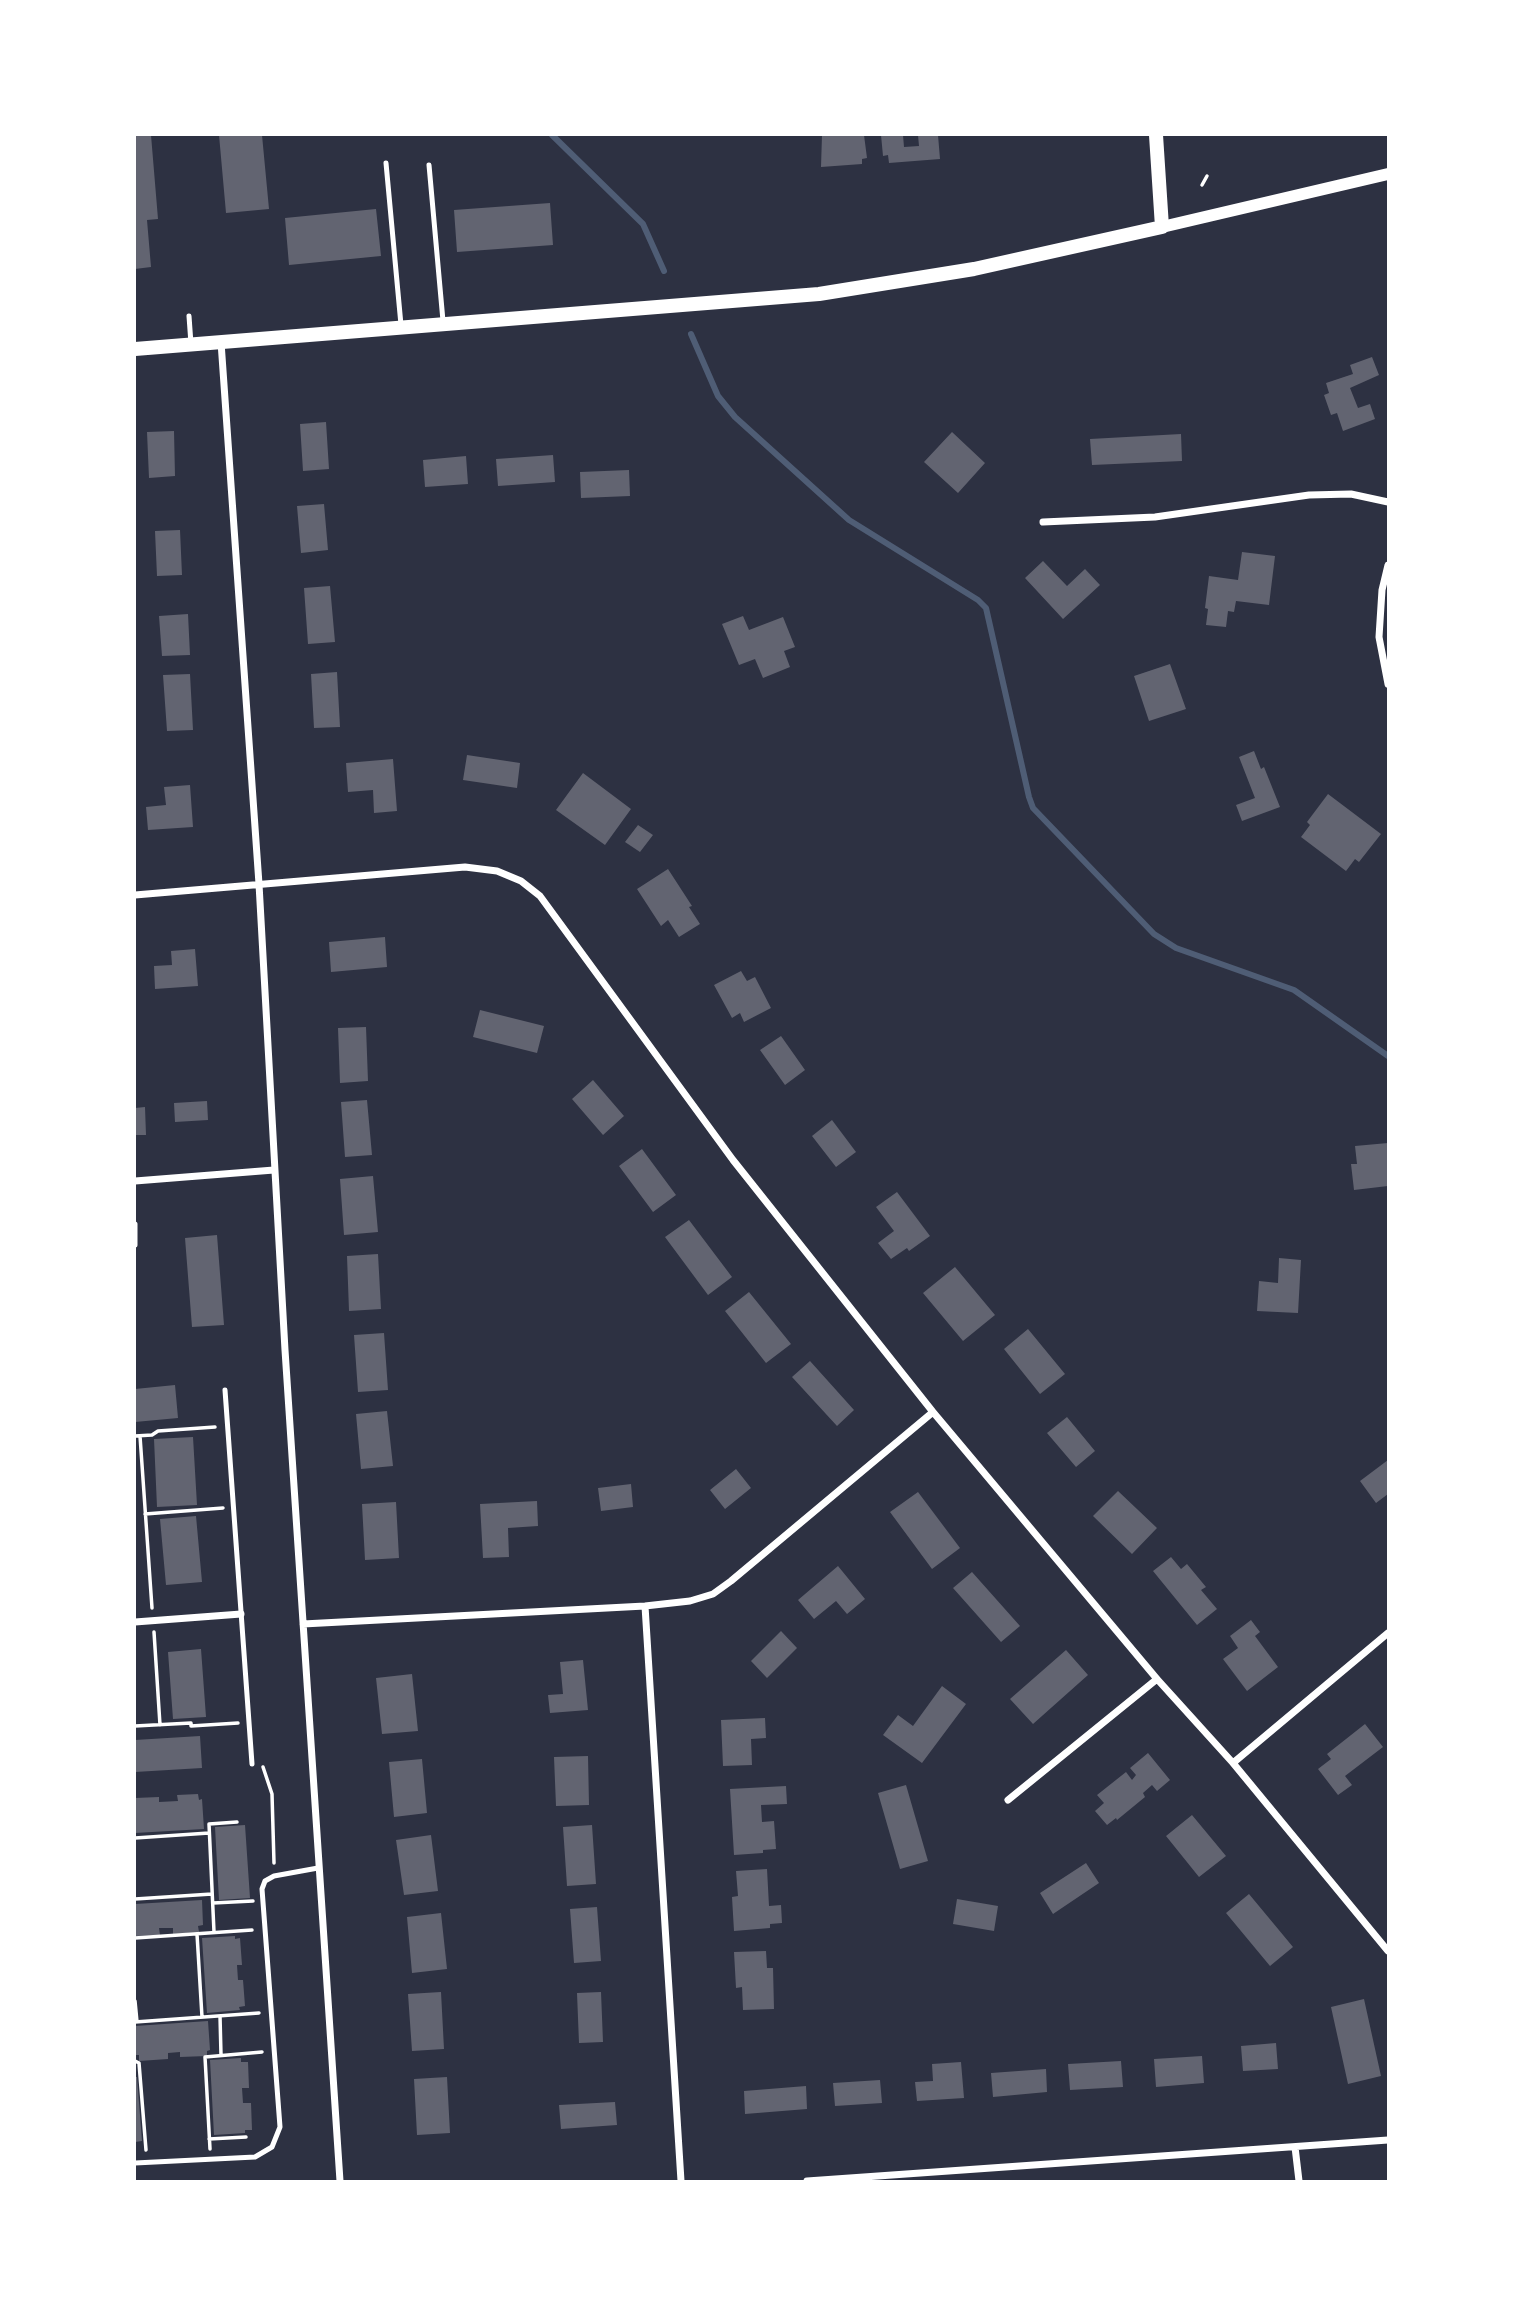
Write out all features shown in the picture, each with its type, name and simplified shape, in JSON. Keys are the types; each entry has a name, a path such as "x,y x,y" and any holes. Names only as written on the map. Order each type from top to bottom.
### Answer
{"main road":[{"path":"135,349 819,294 974,269 1162,227 1156,135"}],"street":[{"path":"1162,227 1388,174"},
{"path":"221,342 259,884 274,1170 340,2181"},
{"path":"1043,522 1155,517 1309,495 1351,494 1388,502"},
{"path":"1388,565 1382,590 1379,637 1388,684"},
{"path":"135,895 465,867 497,871 521,881 540,896 733,1160 933,1412 1157,1679 1233,1763 1388,1951"},
{"path":"135,1181 274,1170"},
{"path":"303,1624 645,1606 690,1601 713,1594 933,1412"},
{"path":"645,1606 681,2181"},
{"path":"135,1622 241,1614"},
{"path":"1233,1763 1388,1633"},
{"path":"1008,1800 1157,1679"},
{"path":"807,2181 909,2178 1388,2140"},
{"path":"1296,2147 1299,2181"}],"lane":[{"path":"386,163 401,328"},
{"path":"429,165 443,324"},
{"path":"189,316 191,344"},
{"path":"135,1224 135,1245"},
{"path":"225,1390 252,1762"},
{"path":"135,2163 255,2157 272,2147 280,2127 262,1889 265,1881 274,1876 318,1868"}],"path":[{"path":"1202,185 1207,176"},
{"path":"152,1611 137,1436 152,1435 158,1431 227,1426"},
{"path":"145,1514 233,1507"},
{"path":"153,1630 160,1725"},
{"path":"135,1727 249,1723"},
{"path":"252,1762 260,1759 272,1794 274,1876"},
{"path":"214,1932 209,1824 237,1822"},
{"path":"135,1838 209,1833"},
{"path":"135,1899 212,1894"},
{"path":"213,1903 263,1900"},
{"path":"135,1938 265,1929"},
{"path":"197,1934 202,2017"},
{"path":"135,2001 136,2022 271,2012"},
{"path":"220,2016 221,2055"},
{"path":"210,2159 205,2057 275,2051"},
{"path":"135,2061 139,2063 147,2162"},
{"path":"209,2139 246,2137"}],"building":[{"path":"135,135 151,135 158,219 147,220 151,267 135,269"},
{"path":"219,135 262,135 269,209 226,213"},
{"path":"822,135 864,135 867,158 862,159 862,164 821,167"},
{"path":"881,135 903,135 904,147 919,146 918,135 938,135 940,159 889,163 888,155 883,156"},
{"path":"550,203 553,245 457,252 454,210"},
{"path":"376,209 381,256 289,265 285,218"},
{"path":"1372,357 1379,375 1350,388 1358,408 1370,404 1375,419 1343,431 1337,413 1331,415 1324,395 1329,393 1326,383 1353,374 1350,365"},
{"path":"326,422 329,469 303,471 300,424"},
{"path":"174,431 175,476 149,478 147,432"},
{"path":"952,432 985,463 958,493 924,462"},
{"path":"1181,434 1182,461 1092,465 1090,439"},
{"path":"553,455 555,482 498,486 496,459"},
{"path":"466,456 468,484 425,487 423,460"},
{"path":"629,470 630,496 581,498 580,472"},
{"path":"324,504 328,550 301,553 297,506"},
{"path":"180,530 182,575 157,576 155,531"},
{"path":"1242,552 1275,556 1269,605 1236,601 1234,612 1228,611 1226,627 1206,625 1209,576 1238,580"},
{"path":"1043,561 1067,586 1085,569 1100,585 1063,619 1025,578"},
{"path":"330,586 335,642 308,644 304,588"},
{"path":"188,614 190,655 162,656 159,616"},
{"path":"743,616 749,630 783,617 795,647 784,651 790,667 763,678 755,659 739,665 722,624"},
{"path":"1170,664 1186,709 1149,721 1134,676"},
{"path":"337,672 340,727 314,728 311,674"},
{"path":"190,674 193,730 167,731 163,675"},
{"path":"1254,751 1261,769 1264,767 1280,807 1242,821 1236,805 1255,798 1239,757"},
{"path":"467,755 520,763 517,788 463,780"},
{"path":"393,759 397,811 374,813 373,790 348,792 346,763"},
{"path":"583,773 631,809 605,845 556,810"},
{"path":"190,785 193,827 148,830 146,807 166,805 164,787"},
{"path":"1328,794 1381,834 1359,862 1355,859 1346,871 1301,837 1310,825 1307,822"},
{"path":"638,825 653,835 640,852 625,842"},
{"path":"668,869 692,906 689,907 700,924 679,937 668,920 661,926 637,889"},
{"path":"385,937 387,967 331,972 329,942"},
{"path":"195,949 198,986 155,989 154,966 172,965 171,951"},
{"path":"741,971 747,981 755,977 771,1008 744,1022 740,1013 732,1018 714,985"},
{"path":"480,1010 544,1026 537,1053 473,1037"},
{"path":"366,1027 368,1081 340,1083 338,1028"},
{"path":"781,1036 805,1070 785,1085 760,1050"},
{"path":"593,1080 624,1116 603,1135 572,1099"},
{"path":"367,1100 372,1155 345,1157 341,1102"},
{"path":"207,1101 208,1120 175,1122 174,1103"},
{"path":"145,1107 146,1135 135,1135 135,1108"},
{"path":"832,1120 856,1152 836,1167 812,1136"},
{"path":"1388,1143 1388,1186 1354,1190 1351,1164 1357,1164 1355,1146"},
{"path":"642,1149 676,1195 653,1212 619,1166"},
{"path":"373,1176 378,1232 344,1235 340,1179"},
{"path":"897,1192 930,1236 909,1251 907,1248 891,1259 878,1243 894,1231 876,1207"},
{"path":"689,1220 732,1277 708,1295 665,1237"},
{"path":"217,1235 224,1325 192,1327 185,1238"},
{"path":"378,1254 381,1309 349,1311 347,1256"},
{"path":"1279,1258 1301,1260 1298,1313 1257,1311 1259,1281 1278,1283"},
{"path":"955,1267 995,1315 963,1341 923,1293"},
{"path":"749,1292 791,1344 766,1363 725,1311"},
{"path":"1028,1329 1065,1374 1040,1394 1004,1349"},
{"path":"384,1333 388,1390 358,1392 354,1335"},
{"path":"810,1361 854,1410 837,1426 792,1377"},
{"path":"175,1385 178,1418 135,1422 135,1389"},
{"path":"387,1411 393,1466 361,1469 356,1414"},
{"path":"1067,1417 1095,1451 1076,1467 1047,1433"},
{"path":"193,1437 197,1505 157,1507 154,1439"},
{"path":"1388,1460 1388,1494 1376,1503 1360,1481"},
{"path":"736,1469 751,1488 725,1509 710,1490"},
{"path":"631,1484 633,1507 601,1511 598,1488"},
{"path":"1118,1491 1157,1528 1132,1554 1093,1516"},
{"path":"918,1492 960,1548 932,1569 890,1512"},
{"path":"537,1501 538,1526 508,1528 509,1557 483,1558 480,1504"},
{"path":"396,1502 399,1558 365,1560 362,1504"},
{"path":"196,1516 202,1582 166,1585 160,1519"},
{"path":"1171,1557 1181,1569 1187,1564 1206,1587 1201,1590 1217,1609 1197,1625 1153,1571"},
{"path":"838,1566 865,1599 847,1614 836,1601 814,1619 798,1600"},
{"path":"972,1572 1020,1626 1001,1642 953,1588"},
{"path":"1251,1620 1260,1632 1255,1636 1278,1667 1247,1691 1223,1659 1238,1648 1230,1636"},
{"path":"781,1631 797,1648 767,1678 751,1661"},
{"path":"201,1649 206,1717 173,1719 168,1652"},
{"path":"1066,1650 1088,1675 1033,1724 1010,1699"},
{"path":"583,1660 588,1710 550,1713 548,1695 563,1694 560,1662"},
{"path":"412,1674 418,1731 382,1734 376,1678"},
{"path":"942,1686 966,1704 922,1763 883,1735 898,1715 913,1726"},
{"path":"765,1718 766,1738 751,1739 752,1765 723,1766 721,1720"},
{"path":"1365,1724 1383,1747 1345,1776 1352,1785 1338,1795 1318,1769 1331,1759 1327,1754"},
{"path":"200,1736 202,1768 135,1772 135,1740"},
{"path":"1148,1753 1170,1780 1157,1791 1152,1785 1143,1793 1145,1797 1107,1825 1095,1811 1104,1803 1097,1795 1126,1772 1132,1780 1136,1775 1130,1768"},
{"path":"588,1756 589,1805 556,1806 554,1757"},
{"path":"422,1759 427,1813 394,1817 389,1762"},
{"path":"906,1785 928,1861 900,1869 878,1793"},
{"path":"786,1786 787,1804 761,1805 762,1822 774,1821 776,1849 763,1850 763,1853 734,1855 730,1789"},
{"path":"198,1794 199,1800 202,1799 204,1829 135,1833 135,1798 159,1797 159,1802 178,1801 177,1795"},
{"path":"1192,1815 1226,1856 1199,1877 1166,1836"},
{"path":"245,1825 250,1898 219,1900 215,1827"},
{"path":"592,1825 596,1884 567,1886 563,1827"},
{"path":"431,1835 438,1891 404,1895 396,1840"},
{"path":"1086,1863 1099,1883 1053,1914 1040,1893"},
{"path":"767,1869 769,1906 781,1905 782,1923 770,1924 770,1928 734,1931 732,1897 738,1896 736,1871"},
{"path":"1249,1894 1293,1947 1270,1966 1226,1913"},
{"path":"957,1899 998,1906 994,1931 953,1924"},
{"path":"202,1900 203,1925 198,1926 199,1932 173,1934 173,1928 159,1928 160,1935 135,1936 135,1904"},
{"path":"597,1907 601,1961 574,1963 570,1909"},
{"path":"441,1913 447,1969 412,1973 407,1917"},
{"path":"235,1936 235,1939 240,1938 242,1965 237,1965 238,1980 243,1980 245,2006 239,2007 240,2010 207,2013 202,1938"},
{"path":"766,1951 767,1968 773,1968 774,2009 743,2010 742,1987 736,1988 734,1952"},
{"path":"441,1992 444,2049 412,2051 408,1994"},
{"path":"601,1992 603,2042 579,2043 577,1993"},
{"path":"1364,1999 1381,2076 1348,2084 1331,2007"},
{"path":"208,2021 210,2050 207,2051 207,2056 180,2057 180,2052 168,2053 168,2059 139,2061 139,2055 135,2055 135,2026"},
{"path":"1276,2043 1278,2069 1243,2071 1241,2046"},
{"path":"1202,2056 1204,2083 1156,2087 1154,2059"},
{"path":"241,2058 241,2062 248,2062 249,2088 242,2088 243,2103 251,2103 252,2130 214,2135 210,2060"},
{"path":"1121,2061 1123,2087 1070,2090 1068,2064"},
{"path":"961,2062 964,2098 917,2101 915,2082 933,2081 932,2064"},
{"path":"1046,2069 1047,2092 993,2097 991,2073"},
{"path":"135,2077 142,2141 135,2142"},
{"path":"447,2077 450,2133 417,2135 414,2079"},
{"path":"880,2080 882,2103 835,2106 833,2083"},
{"path":"806,2086 807,2109 745,2114 744,2091"},
{"path":"615,2102 617,2125 561,2129 559,2105"}],"waterway":[{"path":"552,135 643,224 664,271"},
{"path":"691,334 718,396 735,417 849,520 978,600 986,608 1033,808 1154,934 1176,948 1294,990 1388,1056"}]}
